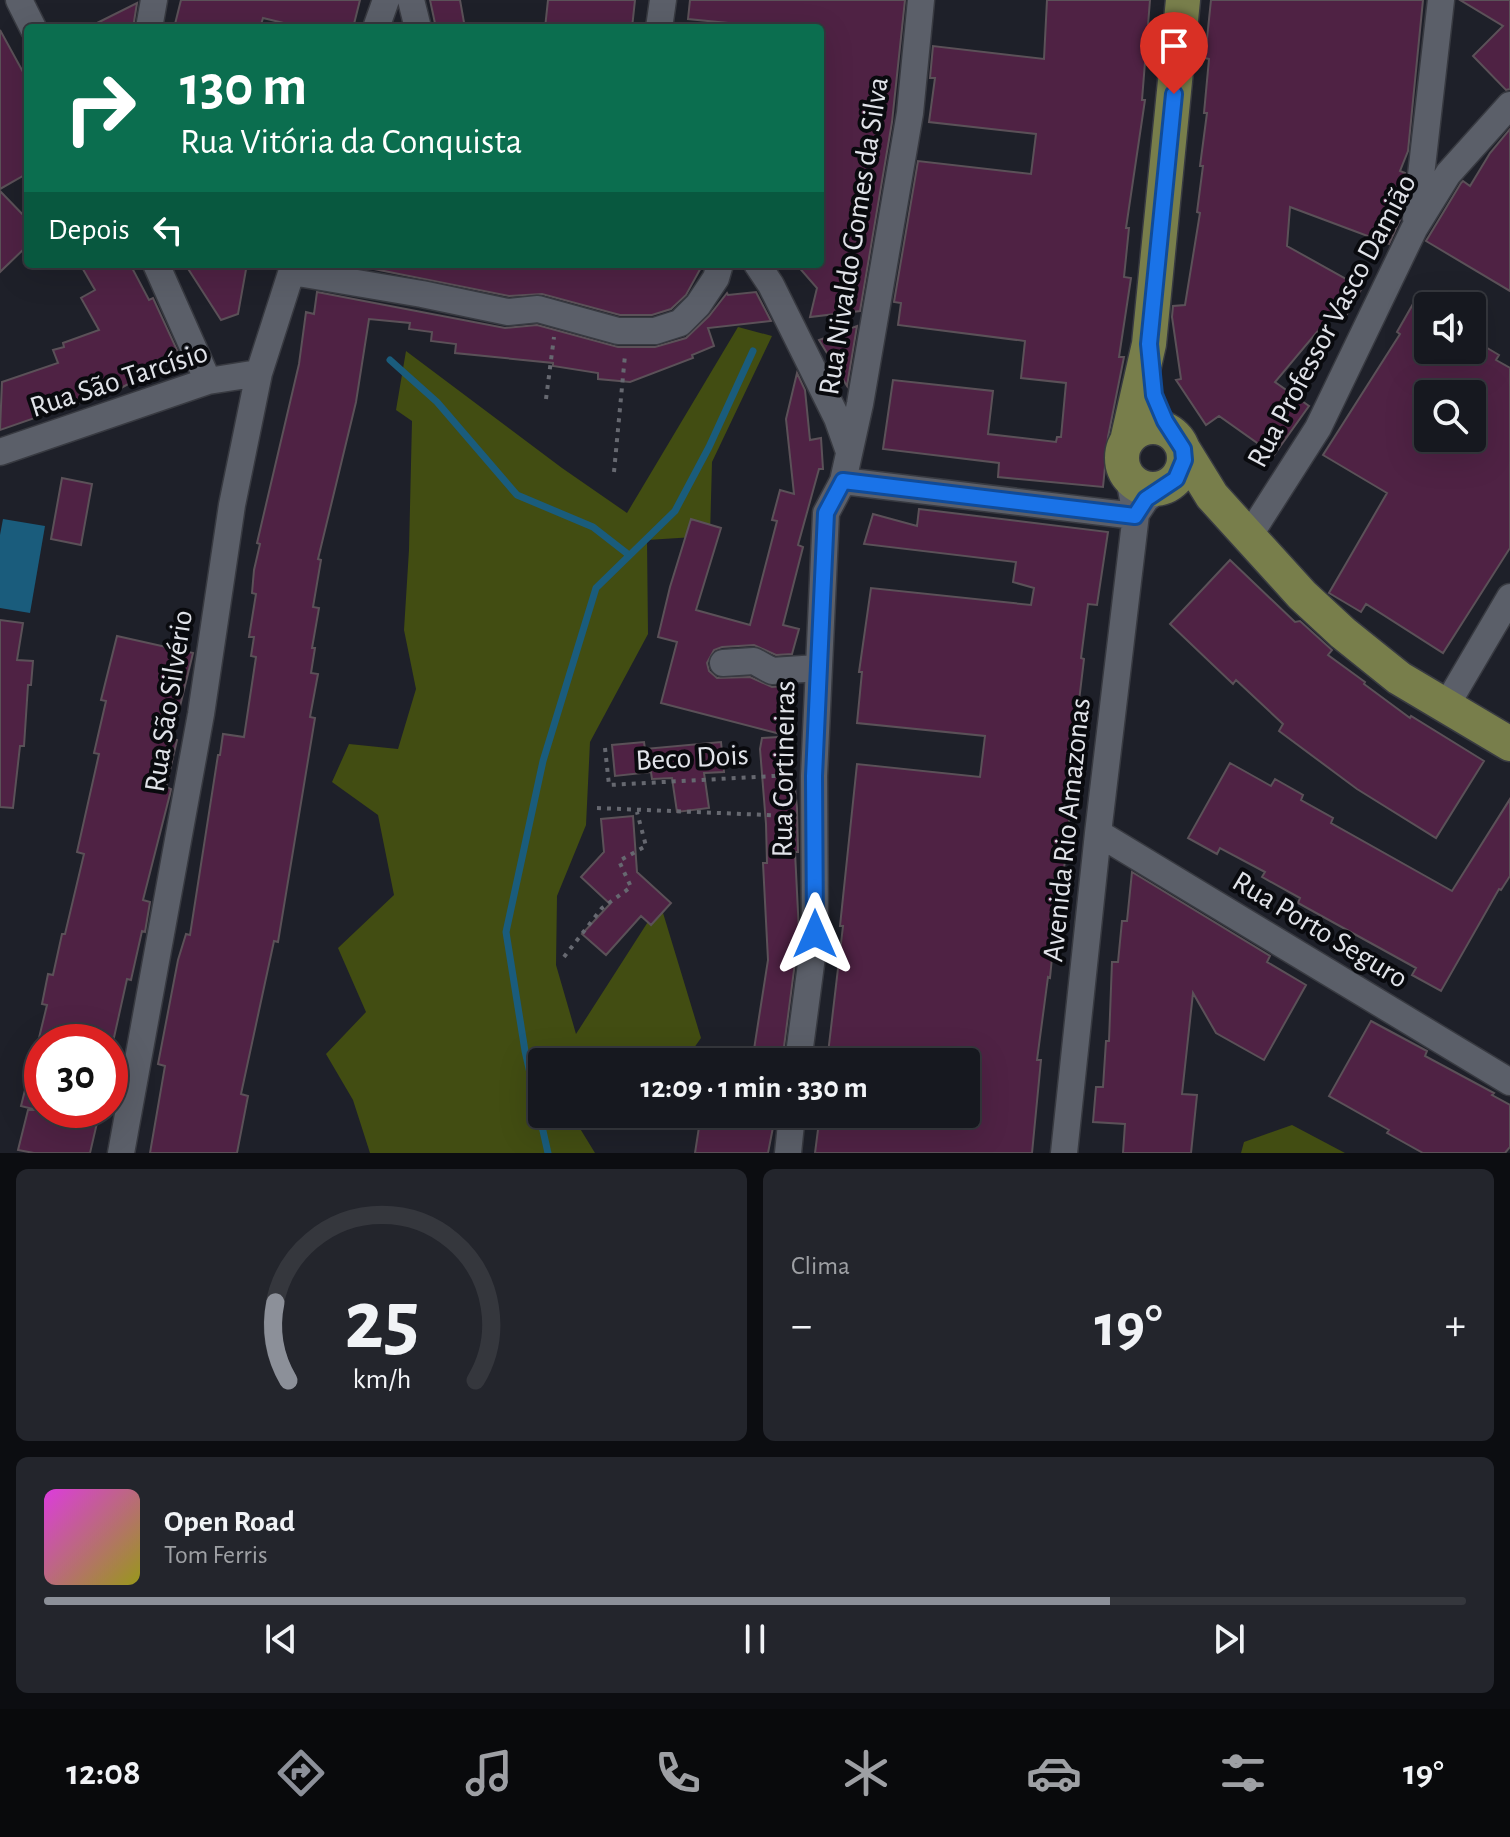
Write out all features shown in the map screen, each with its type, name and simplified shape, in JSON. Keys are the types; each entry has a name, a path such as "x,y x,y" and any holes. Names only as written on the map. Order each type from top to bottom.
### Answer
{"main road":[{"path":"1183,0 1149,344 1121,460 1153,484 1187,490 1241,528"},
{"path":"1149,344 1154,395 1205,487 1241,528 1302,595 1399,678 1510,744"},
{"path":"1127,441 1142,429 1152,427 1177,441"},
{"path":"1153,484 1181,470 1177,441"}],"street":[{"path":"19,0 31,24"},
{"path":"150,24 154,0"},
{"path":"377,24 386,0"},
{"path":"411,0 417,24"},
{"path":"660,24 663,0"},
{"name":"Rua Nivaldo Gomes da Silva","path":"843,481 860,404 910,113 921,0"},
{"path":"1414,229 1441,0"},
{"name":"Rua Professor Vasco Damião","path":"1241,528 1318,428 1414,229 1448,174 1510,105"},
{"path":"158,268 208,381"},
{"path":"293,268 508,312 538,309 618,331 655,331 680,323 698,305 716,278 719,268"},
{"name":"Rua São Silvério","path":"121,1153 201,714 232,505 259,373 293,268"},
{"path":"760,268 827,398 848,449"},
{"name":"Rua São Tarcísio","path":"0,452 208,381 259,373"},
{"path":"843,481 1136,515"},
{"name":"Rua Cortineiras","path":"800,1048 815,934 814,776 826,513 843,481"},
{"name":"Avenida Rio Amazonas","path":"1064,1153 1136,515 1153,484"},
{"path":"1446,706 1510,597"},
{"path":"723,663 754,661 772,671 818,668"},
{"name":"Rua Porto Seguro","path":"1098,833 1510,1082"},
{"path":"788,1153 791,1128"}],"path":[{"path":"546,399 554,336 570,316"},
{"path":"614,472 627,331"},
{"name":"Beco Dois","path":"605,748 609,785 814,776"},
{"path":"597,808 814,817"},
{"path":"564,957 602,908 631,887 619,861 646,846 637,812"}],"green space":[{"path":"738,327 772,336 712,462 710,536 647,540 648,634 590,742 586,825 557,896 556,965 576,1034 660,903 701,1038 694,1048 528,1048 528,1128 580,1128 595,1153 370,1153 353,1100 326,1054 366,1012 338,948 394,895 378,815 332,782 349,744 398,749 416,689 404,630 412,421 396,410 406,351 627,513"},
{"path":"1292,1125 1345,1153 1241,1153 1244,1142"}],"water":[{"path":"3,519 45,526 30,613 0,608 0,535"}],"building":[{"path":"181,0 360,0 354,24 288,24 263,18 261,24 175,24"},
{"path":"430,0 460,0 464,24 435,24"},
{"path":"548,0 635,0 632,24 545,24"},
{"path":"690,0 905,0 892,122 860,311 810,317 817,288 800,268 824,268 824,24 739,24 688,19"},
{"path":"1047,0 1150,0 1142,100 1145,100 1126,228 1129,228 1124,277 1131,278 1119,357 1124,357 1108,437 1103,487 998,477 999,463 883,449 893,380 993,391 988,434 1056,442 1057,437 1061,437 1066,383 1021,378 1025,341 898,325 901,303 894,302 918,161 1031,174 1036,134 929,122 935,78 930,78 933,46 1044,59"},
{"path":"1211,0 1423,0 1408,151 1400,171 1405,173 1405,178 1393,210 1401,213 1389,244 1290,207 1287,246 1362,288 1347,314 1337,308 1275,382 1309,406 1274,455 1219,416 1206,425 1176,380 1181,379 1173,306 1185,305 1200,213 1197,212 1207,113 1204,113 1209,59 1205,58"},
{"path":"1460,0 1510,0 1510,89 1506,90 1473,56 1503,26"},
{"path":"137,3 134,24 95,24"},
{"path":"0,30 24,74 24,175 0,189"},
{"path":"1510,129 1510,291 1426,241 1461,183 1463,181 1470,186 1490,153"},
{"path":"0,191 24,216 24,249 0,272"},
{"path":"82,268 132,268 149,300 153,298 177,350 155,362 158,368 121,388 0,430 2,382 58,363 53,350 64,347 63,343 99,330 81,298 95,290"},
{"path":"188,268 246,268 238,314 221,320"},
{"path":"369,268 701,268 686,295 671,309 652,315 620,315 542,294 509,296"},
{"path":"317,292 505,328 537,325 618,347 655,347 686,338 727,293 756,292 771,321 708,328 714,346 692,355 693,358 630,382 598,379 598,373 553,366 553,363 455,353 456,344 431,341 432,332 409,329 410,323 369,319 356,402 318,559 321,560 313,607 319,608 311,673 318,674 310,717 315,718 278,942 274,941 241,1094 248,1096 237,1153 150,1153 165,1066 158,1064 178,960 186,934 190,935 218,755 223,734 244,737 256,657 251,656 254,637 249,637 256,594 252,593 260,544 257,543 299,364 306,312 314,314"},
{"path":"1413,304 1414,364 1486,364 1486,347 1499,355 1496,360 1510,368 1510,548 1443,653 1366,604 1361,612 1329,593 1387,493 1323,455 1400,334 1397,332"},
{"path":"857,326 847,386 819,340"},
{"path":"797,373 805,390 810,440 821,438 823,469 819,469 798,545 803,547 783,625 799,629 792,654 776,655 754,645 722,647 714,650 707,663 709,671 717,678 750,677 772,687 797,685 788,736 661,703 677,642 658,637 691,519 721,528 696,610 750,625 777,521 772,520 780,490 794,494 786,419"},
{"path":"62,478 92,484 81,545 51,539"},
{"path":"919,509 1108,532 1097,605 1088,604 1081,658 1084,659 1079,701 1082,702 1078,734 1072,734 1066,785 1073,785 1060,906 1057,906 1037,1060 1041,1060 1032,1153 815,1153 818,1128 980,1128 980,1048 829,1048 857,764 980,777 985,736 857,723 862,672 859,672 871,588 1031,605 1034,588 1013,582 1016,562 864,544 873,514 917,526"},
{"path":"1230,560 1295,622 1300,621 1332,650 1328,655 1364,684 1410,718 1484,761 1436,838 1357,789 1279,731 1283,724 1236,680 1233,684 1170,624"},
{"path":"0,620 23,623 17,660 33,661 31,685 28,685 24,746 20,746 13,808 0,807"},
{"path":"117,636 193,653 172,739 177,740 166,787 171,789 170,794 143,900 150,902 145,932 142,931 131,980 127,979 117,1024 42,1024 47,1005 42,1004 48,974 53,975 84,854 77,852 99,754 94,753 106,701 101,700"},
{"path":"795,736 788,778 794,778 797,808 798,852 795,852 799,932 784,1048 754,1048 768,960 762,738"},
{"path":"644,742 645,749 721,742 724,772 704,773 709,808 677,812 672,778 652,779 651,772 615,776 612,745"},
{"path":"1230,763 1271,786 1275,779 1303,795 1301,800 1333,818 1331,823 1452,891 1510,799 1510,876 1499,889 1441,991 1412,975 1416,968 1298,903 1300,898 1262,877 1265,872 1220,848 1217,854 1188,838"},
{"path":"633,816 637,872 671,903 651,925 641,916 606,955 582,934 610,904 581,877 604,852 601,819"},
{"path":"1132,872 1270,956 1267,962 1306,985 1264,1060 1216,1033 1193,993 1182,1094 1197,1095 1191,1153 1123,1153 1125,1124 1093,1122 1096,1087 1103,1087 1106,1041 1109,1041 1112,962 1118,962 1122,921 1127,921"},
{"path":"1371,1021 1427,1051 1425,1056 1494,1093 1492,1095 1510,1105 1510,1147 1505,1153 1423,1153 1329,1096"},
{"path":"24,1126 96,1128 90,1153 18,1150"},
{"path":"699,1128 773,1128 768,1153 695,1153"}],"waterway":[{"path":"548,1153 525,1051 506,932 543,761 596,588 675,511 709,447 753,351"},
{"path":"390,360 437,402 517,495 593,527 629,555"}],"route":[{"path":"815,934 814,776 826,513 843,481 1135,516 1146,499 1176,479 1184,460 1183,449 1158,408 1151,384 1149,344 1174,94"}]}
